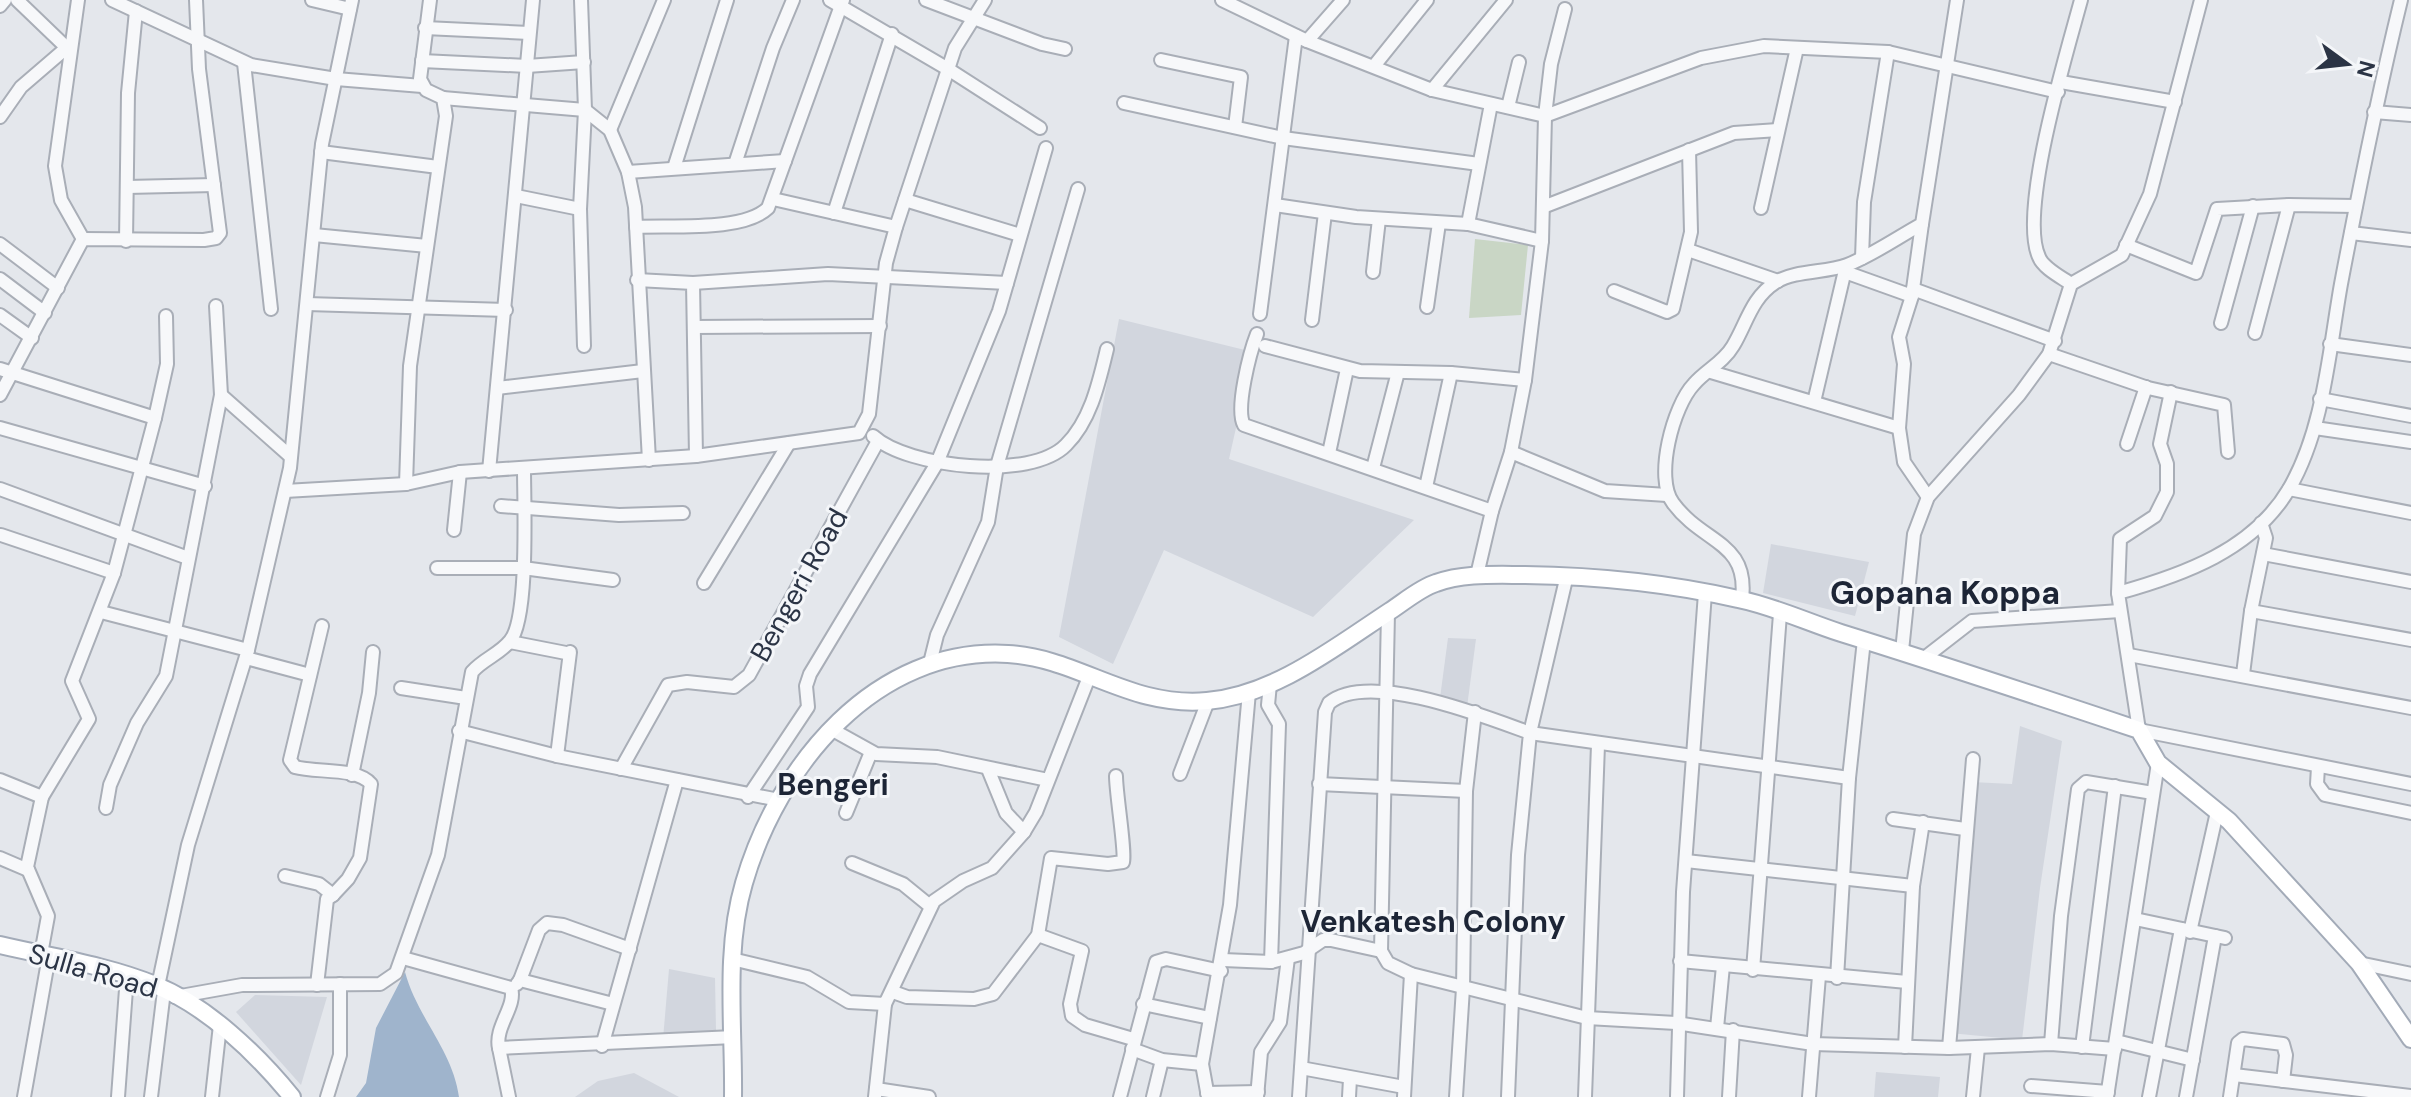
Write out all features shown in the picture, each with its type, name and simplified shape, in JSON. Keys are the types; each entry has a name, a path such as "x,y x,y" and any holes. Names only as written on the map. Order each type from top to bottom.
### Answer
{"main road":[{"path":"733,1097 732,959 743,885 779,800 831,729 865,696 901,674 930,663 985,653 1021,655 1154,700 1208,701 1270,684 1435,583 1477,575 1596,576 1742,599 2139,730 2158,763 2217,812 2359,963 2411,1039"},
{"name":"Sulla Road","path":"0,945 127,976 166,991 220,1025 292,1097"}],"street":[{"path":"0,6 5,0"},
{"path":"17,0 69,46"},
{"path":"78,0 69,46 55,166 61,200 83,239"},
{"path":"112,0 244,63 336,79 422,86 443,98 585,110 610,130 628,172 636,227 649,460"},
{"path":"83,239 216,238 221,228 197,40 196,0"},
{"path":"151,1097 188,845 247,654 285,491 321,152 351,5 312,0"},
{"path":"422,86 430,0"},
{"path":"489,471 533,0"},
{"path":"581,0 585,110 580,209 584,346"},
{"path":"610,130 664,0"},
{"path":"674,168 727,0"},
{"path":"735,164 793,0"},
{"path":"926,0 1042,44 1065,49"},
{"path":"285,491 406,484 460,472 696,456 854,435 864,429 869,414 885,278 896,227 955,48 985,0"},
{"path":"1222,0 1302,39 1432,90 1508,105"},
{"path":"1244,12 1254,0"},
{"path":"1260,314 1283,138 1302,39 1343,0"},
{"path":"1374,66 1427,0"},
{"path":"1432,90 1506,0"},
{"path":"1928,497 1904,462 1899,428 1904,364 1899,337 1912,293 1957,0"},
{"path":"2071,284 2040,260 2033,238 2039,166 2081,0"},
{"path":"1902,651 1914,534 1928,497 2019,395 2049,354 2071,284 2122,255 2150,194 2201,0"},
{"path":"2118,593 2173,578 2227,551 2261,523 2289,489 2315,428 2374,112 2401,0"},
{"path":"636,227 742,222 760,216 773,199 838,1 1040,128"},
{"path":"1477,575 1492,511 1511,452 1525,380 1542,241 1545,116 1551,64 1565,9"},
{"path":"126,241 128,93 136,11"},
{"path":"425,28 529,33"},
{"path":"834,213 892,34"},
{"path":"0,117 21,87 69,46"},
{"path":"1457,96 1462,90 1545,116 1701,58 1748,47 1888,52 1945,68 2175,102"},
{"path":"1761,208 1797,48"},
{"path":"1862,258 1864,202 1888,52"},
{"path":"1161,60 1241,77 1235,127"},
{"path":"422,61 527,66 584,62"},
{"path":"1508,105 1519,62"},
{"path":"244,63 271,309"},
{"path":"406,484 410,366 446,116 443,98"},
{"path":"1124,103 1283,138 1479,164"},
{"path":"1468,224 1491,104"},
{"path":"2374,112 2411,115"},
{"path":"1543,207 1747,130 1778,130"},
{"path":"748,797 808,707 810,697 806,686 810,674 937,463 1007,283 1046,148"},
{"path":"1614,291 1670,311 1691,232 1689,150"},
{"path":"321,152 438,167"},
{"path":"628,172 785,161"},
{"path":"127,187 214,185"},
{"path":"930,663 937,635 988,522 997,466 1078,189"},
{"path":"516,196 580,209"},
{"path":"773,199 896,227"},
{"path":"905,200 1020,235"},
{"path":"1275,205 1379,219 1468,224 1542,241"},
{"path":"2255,333 2289,205"},
{"path":"2126,245 2180,269 2197,272 2215,210 2253,206 2356,206"},
{"path":"2221,323 2253,206"},
{"path":"1312,320 1325,213"},
{"path":"1373,272 1379,219"},
{"path":"1427,307 1439,223"},
{"path":"1688,250 1778,281 1846,269 1922,224"},
{"path":"2351,233 2411,240"},
{"path":"314,235 427,246"},
{"path":"0,395 6,371 32,338 83,239"},
{"path":"0,244 58,288"},
{"path":"1846,269 2055,341"},
{"path":"1814,402 1846,269"},
{"path":"637,280 693,283 828,274 1007,283"},
{"path":"0,279 45,313"},
{"path":"1742,599 1744,572 1736,556 1694,527 1667,495 1663,482 1679,404 1695,382 1711,372 1734,345 1752,305 1778,281"},
{"path":"693,283 696,456"},
{"path":"307,304 506,310"},
{"path":"106,808 110,785 137,723 166,676 221,395 216,306"},
{"path":"0,315 32,338"},
{"path":"24,1097 48,916 28,870 27,859 42,797 89,719 72,681 114,573 155,418 167,364 166,316"},
{"path":"694,327 880,326"},
{"path":"1257,334 1251,349 1241,422 1492,511"},
{"path":"2330,344 2411,355"},
{"path":"1265,346 1347,369 1451,373 1525,380"},
{"path":"864,429 878,441 937,463 1021,467 1057,454 1075,434 1094,400 1107,349"},
{"path":"2049,354 2146,387 2225,406 2228,452"},
{"path":"1329,453 1347,369"},
{"path":"6,371 155,418"},
{"path":"497,388 643,371"},
{"path":"1373,468 1398,372"},
{"path":"1711,372 1899,428"},
{"path":"1426,487 1451,373"},
{"path":"2127,444 2146,387"},
{"path":"2171,392 2160,444 2167,464 2167,492 2155,516 2120,539 2118,593 2139,730 2411,784"},
{"path":"221,395 290,456"},
{"path":"2320,399 2411,416"},
{"path":"0,428 205,486"},
{"path":"2315,428 2411,442"},
{"name":"Bengeri Road","path":"621,769 668,685 687,682 734,687 749,675 878,441"},
{"path":"704,583 789,443"},
{"path":"1511,452 1605,491 1667,495"},
{"path":"166,991 242,985 380,984 391,978 403,958 438,855 472,672 510,642 516,629 523,568 524,469"},
{"path":"454,530 460,472"},
{"path":"0,489 188,558"},
{"path":"2289,489 2411,513"},
{"path":"501,506 619,515 683,513"},
{"path":"2243,674 2251,611 2266,538 2261,523"},
{"path":"1,535 114,573"},
{"path":"2263,554 2411,582"},
{"path":"437,568 523,568 613,580"},
{"path":"1508,1097 1518,855 1530,733 1567,575"},
{"path":"1677,1097 1676,1023 1705,593"},
{"path":"1923,659 1972,621 2120,611"},
{"path":"2251,611 2411,640"},
{"path":"101,612 173,629 310,675"},
{"path":"1388,613 1381,951 1388,963 1411,974 1513,1002 1587,1018 1676,1023 1813,1044 1949,1048 2115,1045 2158,1050 2193,1060"},
{"path":"1753,970 1780,614"},
{"path":"317,985 322,917 327,899 355,870 365,840 371,784 364,778 304,769 292,764 322,626"},
{"path":"1837,978 1849,778 1864,640"},
{"path":"510,642 568,652 557,756"},
{"path":"352,775 373,652"},
{"path":"2129,655 2411,708"},
{"path":"929,1097 876,1093 885,1004 930,906 963,881 992,868 1024,832 1089,677"},
{"path":"1270,684 1268,705 1279,724 1271,962"},
{"path":"401,688 466,698"},
{"path":"1249,692 1222,966 1202,1064 1207,1095 1258,1094 1261,1052 1280,1022 1288,958"},
{"path":"1299,1097 1311,948 1319,784 1329,703 1346,694 1387,692 1475,712 1530,733 1849,778"},
{"path":"1180,774 1208,701"},
{"path":"1456,1097 1463,988 1466,791 1475,712"},
{"path":"831,729 883,756 937,757 1048,780"},
{"path":"459,731 557,756 748,797 779,800"},
{"path":"1585,1097 1598,745"},
{"path":"846,813 871,752"},
{"path":"1949,1048 1973,759"},
{"path":"2031,1086 2108,1095 2158,763"},
{"path":"2318,767 2317,784 2325,795 2411,813"},
{"path":"988,769 1006,813 1024,832"},
{"path":"893,992 907,997 985,998 993,994 1038,935 1051,858 1108,864 1123,862 1125,848 1118,829 1116,776"},
{"path":"0,780 42,797"},
{"path":"602,1046 677,780"},
{"path":"2051,1044 2061,916 2078,789 2086,782 2153,793"},
{"path":"1319,784 1466,791"},
{"path":"2082,1047 2115,786"},
{"path":"2149,1097 2185,930 2217,812"},
{"path":"1893,819 1965,829"},
{"path":"1905,1047 1913,886 1923,822"},
{"path":"0,858 28,870"},
{"path":"1686,861 1913,886"},
{"path":"852,863 903,884 930,906"},
{"path":"285,876 319,884 333,895"},
{"path":"2135,919 2220,937 2186,1097"},
{"path":"509,1097 498,1035 539,930 547,923 563,925 630,949"},
{"path":"1038,935 1082,951 1073,985 1072,1016 1162,1060 1202,1064"},
{"path":"1120,1097 1143,1004 1158,959 1222,966 1271,962 1288,958 1323,940 1381,951"},
{"path":"403,958 613,1004"},
{"path":"732,959 807,977 849,1002 885,1004"},
{"path":"1680,961 1837,978 1907,982"},
{"path":"2359,963 2411,974"},
{"path":"1717,1028 1723,966"},
{"path":"1301,1068 1404,1092 1411,974"},
{"path":"118,1097 127,976"},
{"path":"1809,1097 1819,976"},
{"path":"327,1097 340,1055 340,984"},
{"path":"1143,1004 1210,1018"},
{"path":"212,1097 220,1025"},
{"path":"1729,1097 1733,1030"},
{"path":"499,1048 602,1046 734,1037"},
{"path":"2230,1097 2238,1043 2246,1038 2283,1044 2286,1055 2283,1081"},
{"path":"1973,1097 1978,1048"},
{"path":"1153,1097 1162,1060"},
{"path":"2234,1075 2283,1081 2314,1091 2411,1096"},
{"path":"274,1097 276,1079"},
{"path":"1349,1097 1350,1079"}],"shaded area":[{"path":"1119,319 1253,352 1229,459 1414,520 1313,617 1164,550 1113,664 1059,637"},
{"path":"1771,544 1869,562 1855,616 1763,593"},
{"path":"1448,638 1476,639 1467,707 1440,698"},
{"path":"2020,726 2062,741 2022,1040 1950,1033 1972,782 2012,784"},
{"path":"669,969 715,978 716,1030 663,1039"},
{"path":"255,995 327,997 301,1085 236,1012"},
{"path":"1876,1072 1940,1077 1938,1097 1874,1097"},
{"path":"634,1073 679,1097 575,1097 598,1081"}],"green space":[{"path":"1475,239 1528,245 1521,315 1469,318"}],"water":[{"path":"405,972 450,1064 459,1097 356,1097 366,1083 376,1028"}],"district":[{"name":"Gopana Koppa","path":"1945,593"},
{"name":"Bengeri","path":"833,784"},
{"name":"Venkatesh Colony","path":"1433,921"}]}
